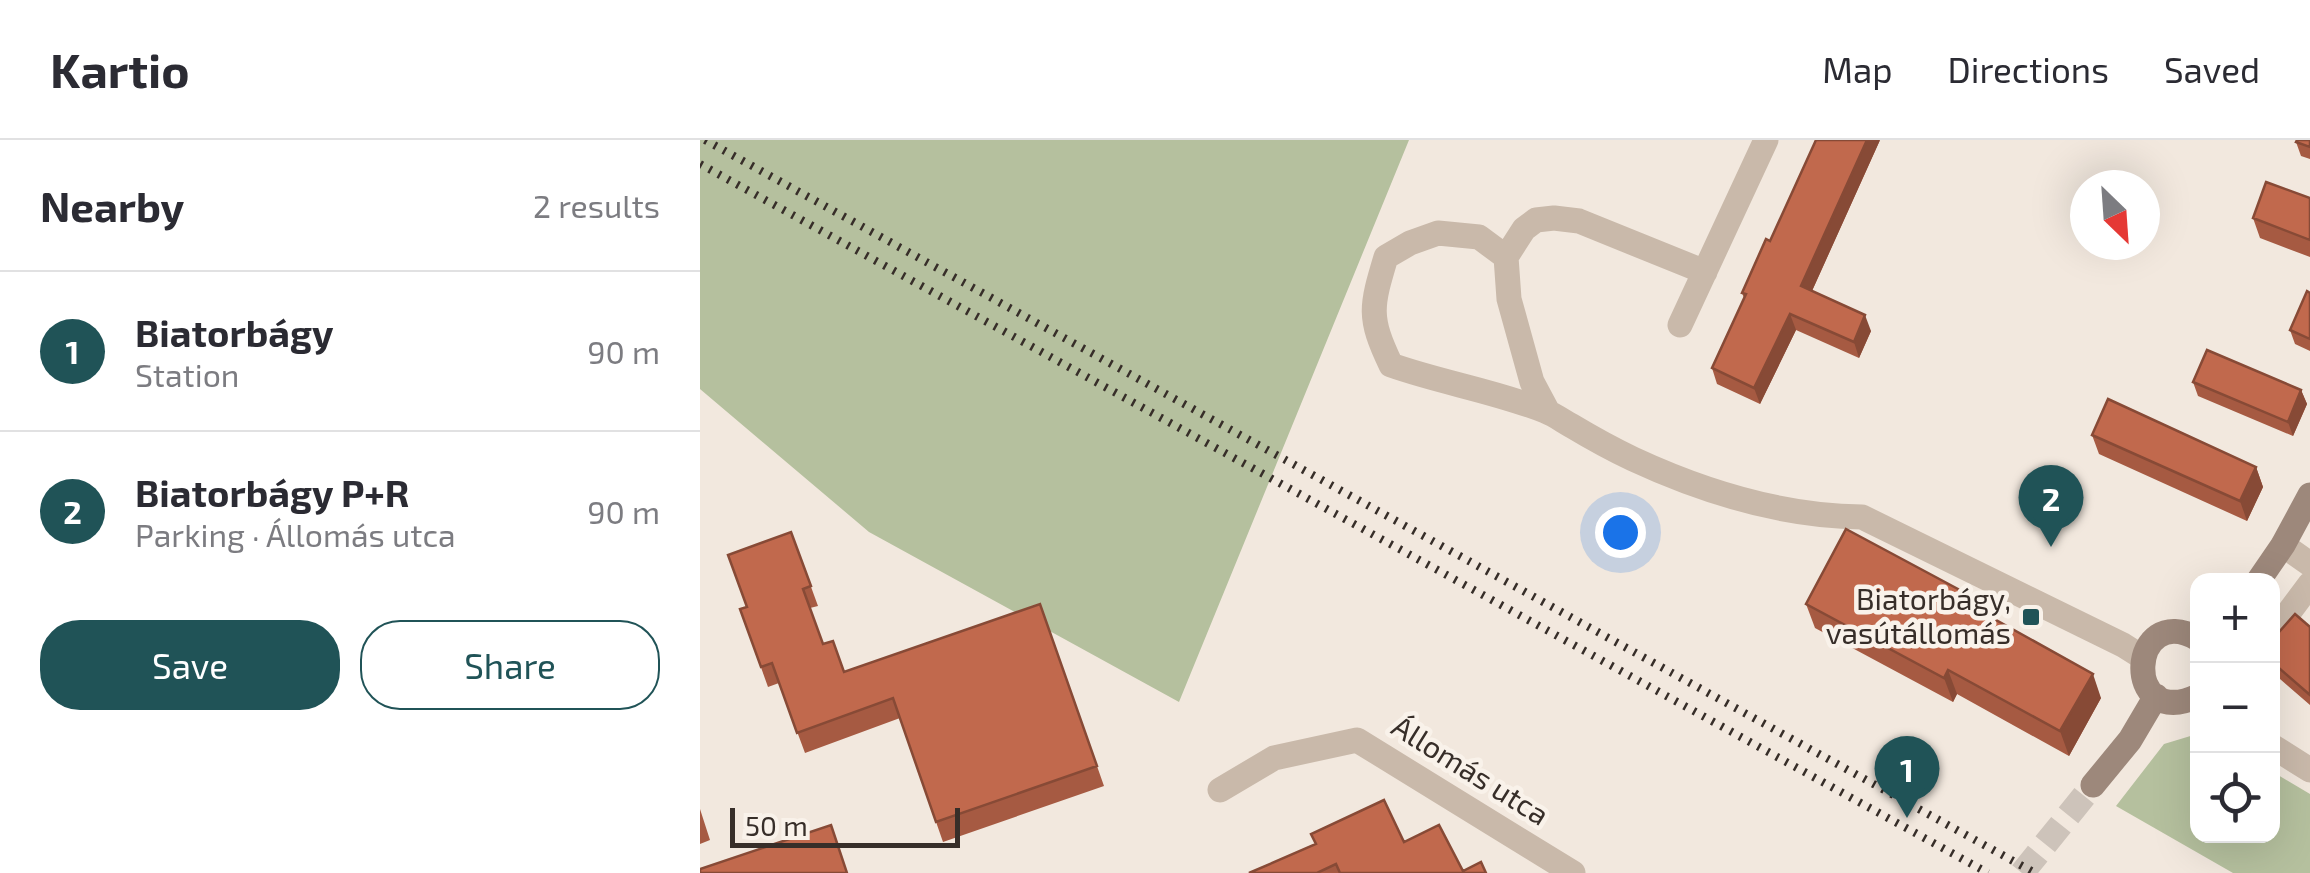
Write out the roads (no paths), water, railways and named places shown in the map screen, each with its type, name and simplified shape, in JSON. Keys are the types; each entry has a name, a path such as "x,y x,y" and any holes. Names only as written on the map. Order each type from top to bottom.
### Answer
{"street":[{"path":"1680,326 1766,140"},
{"path":"1548,412 1532,382 1508,299 1506,258 1524,228 1536,220 1579,221 1704,272"},
{"path":"1506,258 1480,238 1438,233 1386,257 1373,309 1375,332 1392,365 1431,380 1483,391 1548,412 1635,460 1720,493 1831,517 1862,517 2142,657"},
{"path":"2263,573 2310,495"},
{"path":"2283,545 2310,564"},
{"path":"2280,624 2310,584"},
{"path":"2190,634 2168,632 2152,642 2142,657 2141,672 2146,686 2156,696 2170,702 2190,702"},
{"path":"2094,785 2130,740 2156,696"},
{"name":"Állomás utca","path":"1220,790 1274,758 1357,740 1573,873"},
{"path":"2280,750 2310,770"}],"tunnel":[{"path":"2022,873 2093,785"}],"railway":[{"path":"705,140 2035,873"},
{"path":"700,164 1988,873"}],"place":[{"name":"Biatorbágy P+R","path":"2051,547"},
{"name":"Biatorbágy, vasútállomás","path":"2031,617"},
{"name":"Biatorbágy","path":"1907,818"}]}
